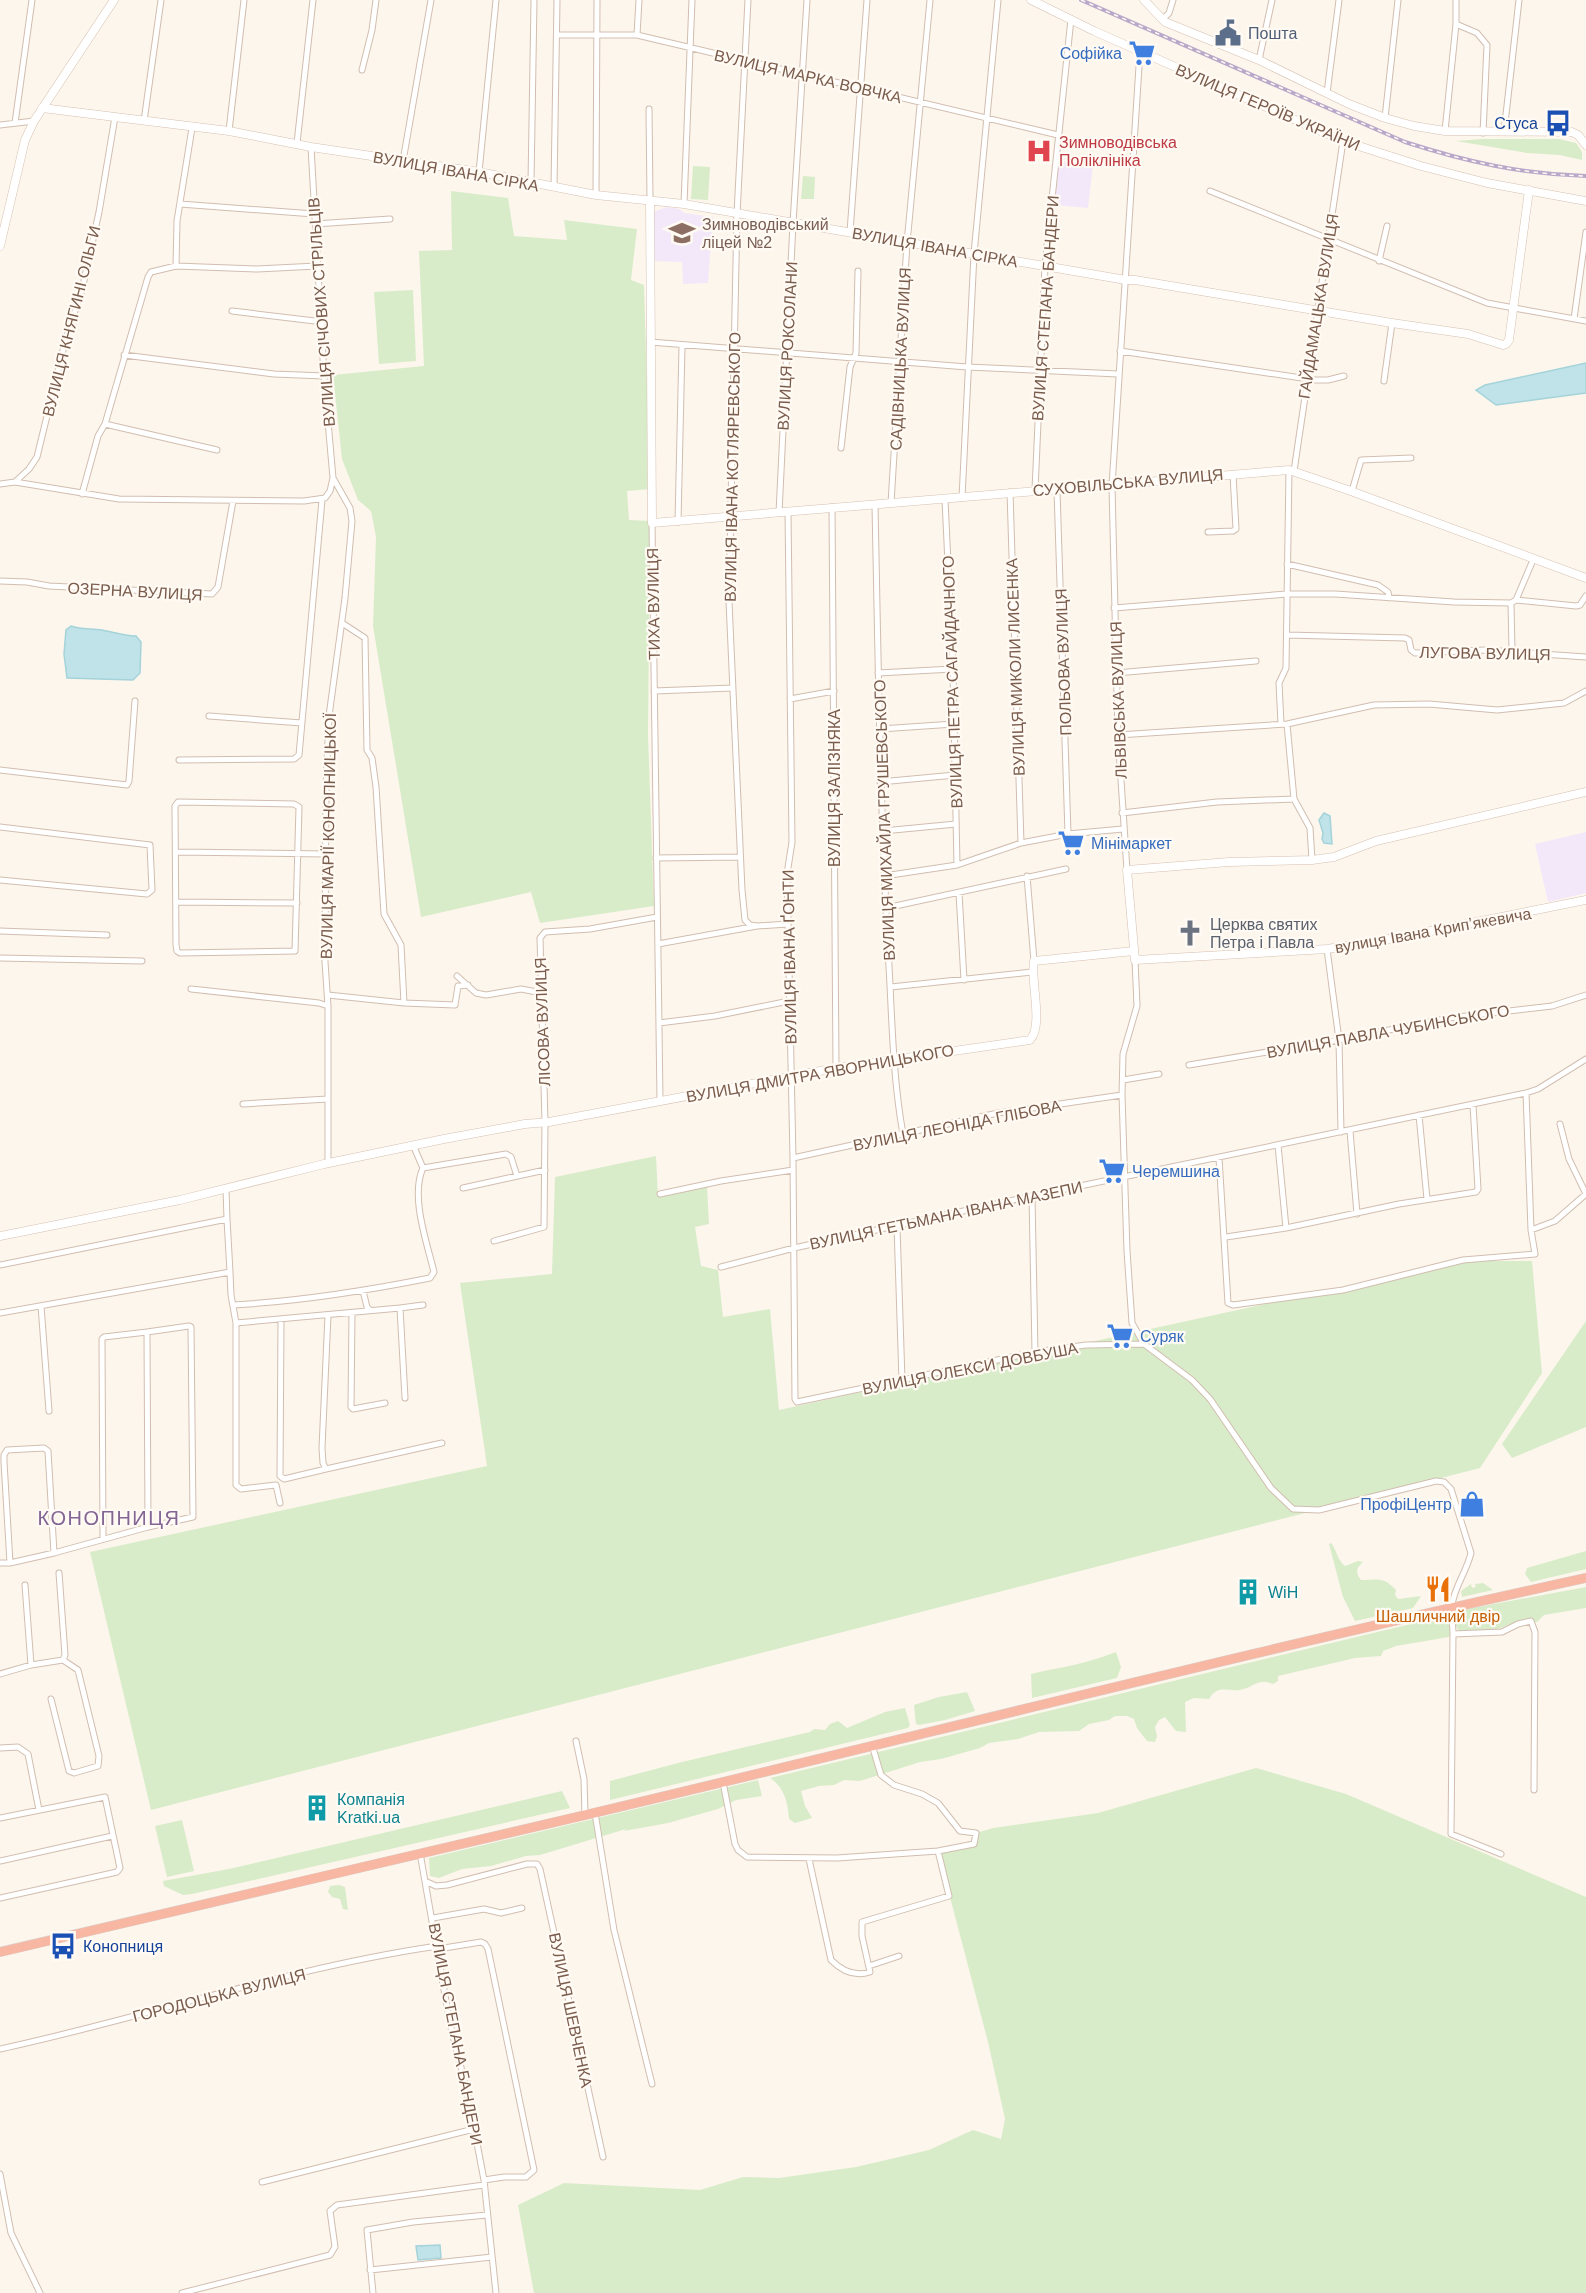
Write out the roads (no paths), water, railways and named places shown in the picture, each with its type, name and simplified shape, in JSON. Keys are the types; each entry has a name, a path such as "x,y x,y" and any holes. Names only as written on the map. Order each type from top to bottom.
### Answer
{"highway":[{"path":"0,1952 1586,1578"}],"street":[{"path":"15,123 32,0"},
{"path":"0,246 26,140 34,121 114,0"},
{"path":"144,121 161,0"},
{"path":"229,131 244,0"},
{"path":"297,143 313,0"},
{"path":"362,70 372,30 376,0"},
{"path":"403,161 430,0"},
{"path":"479,172 496,0"},
{"path":"531,183 534,0"},
{"path":"554,187 557,0"},
{"path":"596,195 597,0"},
{"path":"637,35 639,0"},
{"path":"684,204 692,0"},
{"name":"ВУЛИЦЯ ІВАНА КОТЛЯРЕВСЬКОГО","path":"748,0 737,214 729,602 740,857 745,920 750,925 757,926"},
{"name":"ВУЛИЦЯ РОКСОЛАНИ","path":"779,513 792,223 807,0"},
{"path":"850,232 867,0"},
{"name":"САДІВНИЦЬКА ВУЛИЦЯ","path":"891,503 907,243 930,0"},
{"path":"962,498 974,254 998,0"},
{"name":"ВУЛИЦЯ ГЕРОЇВ УКРАЇНИ","path":"1031,0 1343,141 1421,166 1487,183 1586,201"},
{"path":"1144,0 1162,19 1259,60 1385,118 1445,131 1572,132 1585,141"},
{"path":"1162,19 1169,13 1173,0"},
{"path":"1259,60 1272,0"},
{"path":"1327,93 1339,0"},
{"path":"1385,118 1398,0"},
{"path":"1445,131 1456,24 1456,0"},
{"path":"1504,132 1519,0"},
{"name":"ВУЛИЦЯ СТЕПАНА БАНДЕРИ","path":"1035,490 1044,265 1071,19"},
{"path":"1456,24 1477,33 1487,45 1483,133"},
{"name":"ВУЛИЦЯ МАРКА ВОВЧКА","path":"557,35 637,35 1058,135"},
{"name":"ЛЬВІВСЬКА ВУЛИЦЯ","path":"1140,51 1112,486 1118,735 1137,1006 1124,1054 1122,1095 1124,1176 1130,1310 1132,1323 1144,1344"},
{"name":"ВУЛИЦЯ ІВАНА СІРКА","path":"42,108 229,131 311,147 479,172 596,195 684,204 1126,280 1392,324 1468,334 1506,344 1509,340 1513,309"},
{"name":"ТИХА ВУЛИЦЯ","path":"650,109 650,342 660,1100"},
{"name":"ВУЛИЦЯ КНЯГИНІ ОЛЬГИ","path":"15,482 29,469 37,456 66,338 82,290 99,212 115,117"},
{"path":"0,125 34,121"},
{"path":"176,266 180,204 192,128"},
{"name":"ГАЙДАМАЦЬКА ВУЛИЦЯ","path":"1294,799 1279,682 1286,668 1287,564 1292,471 1343,141"},
{"name":"ВУЛИЦЯ СІЧОВИХ СТРІЛЬЦІВ","path":"311,147 324,375 333,478"},
{"path":"1513,309 1529,190"},
{"path":"1210,191 1487,303 1586,321"},
{"path":"180,204 315,214"},
{"path":"315,224 390,219"},
{"path":"1379,261 1387,226"},
{"path":"1574,319 1586,232"},
{"path":"82,494 98,436 105,424 124,355 151,272 176,266 257,269 317,266"},
{"path":"841,448 850,367 854,358 858,271"},
{"path":"232,311 315,321 322,325"},
{"path":"1384,381 1392,324"},
{"path":"650,342 967,367 1118,374"},
{"path":"678,522 682,346"},
{"path":"1120,351 1307,378 1328,380 1344,376"},
{"path":"124,355 274,374 324,375"},
{"path":"105,424 218,450"},
{"path":"1352,491 1361,460 1411,458"},
{"name":"СУХОВІЛЬСЬКА ВУЛИЦЯ","path":"652,523 731,518 832,507 945,500 1010,492 1292,471 1586,578"},
{"path":"1208,532 1236,529 1233,474"},
{"path":"179,760 294,759 299,755 322,500 330,491 333,478"},
{"name":"ВУЛИЦЯ МАРІЇ КОНОПНИЦЬКОЇ","path":"328,1163 328,1006 325,962 329,716 342,623 352,521 350,508 333,478"},
{"path":"0,484 15,482 119,499 232,502 322,500"},
{"name":"ПОЛЬОВА ВУЛИЦЯ","path":"1057,490 1068,834"},
{"name":"ВУЛИЦЯ МИКОЛИ ЛИСЕНКА","path":"1010,492 1021,843"},
{"name":"ВУЛИЦЯ ПЕТРА САГАЙДАЧНОГО","path":"945,500 953,669 957,865"},
{"name":"ОЗЕРНА ВУЛИЦЯ","path":"0,581 49,586 212,594 218,587 232,502"},
{"name":"ВУЛИЦЯ МИХАЙЛА ГРУШЕВСЬКОГО","path":"875,505 884,876 894,1059 903,1134"},
{"name":"ВУЛИЦЯ ЗАЛІЗНЯКА","path":"832,507 836,1068"},
{"name":"ВУЛИЦЯ ІВАНА ҐОНТИ","path":"788,512 792,842 788,862 788,924 795,1399 798,1402"},
{"path":"1512,651 1513,602 1533,560"},
{"path":"1287,564 1378,585 1388,592 1389,598"},
{"path":"1114,608 1287,594 1335,594 1576,606 1580,605 1586,596"},
{"path":"342,623 364,638 367,750 372,758 376,787 384,914 401,945 404,1003"},
{"name":"ЛУГОВА ВУЛИЦЯ","path":"1287,635 1405,638 1409,640 1411,650 1415,653 1455,650 1512,651 1586,657"},
{"path":"1116,674 1256,661"},
{"path":"878,673 953,669"},
{"path":"654,692 733,688"},
{"path":"790,699 834,691"},
{"path":"1118,735 1284,724 1374,705 1429,704 1497,710 1564,703 1586,691"},
{"path":"0,770 127,785 135,701"},
{"path":"209,716 302,723"},
{"path":"880,729 954,724"},
{"path":"880,782 955,775"},
{"path":"1127,870 1218,863 1312,860 1344,853 1376,841 1586,792"},
{"path":"1122,813 1217,802 1294,799 1310,828 1312,860"},
{"path":"178,802 297,804 299,807 297,949 293,951 180,953 176,945 176,852 176,806 178,802"},
{"path":"883,831 956,824"},
{"path":"0,827 150,845 152,890 147,894 0,880"},
{"path":"884,876 957,865 1021,843 1068,834 1123,830"},
{"path":"176,852 326,854"},
{"path":"656,858 740,857"},
{"path":"886,908 1066,869"},
{"path":"891,987 1032,972 1034,961 1028,876"},
{"path":"959,893 964,980"},
{"name":"вулиця Івана Крипʼякевича","path":"1135,960 1327,949 1401,937 1586,900"},
{"path":"176,902 297,903"},
{"name":"ЛІСОВА ВУЛИЦЯ","path":"494,1241 544,1227 540,938 545,932 590,928 657,917"},
{"path":"658,945 757,926 788,924"},
{"path":"0,930 107,935"},
{"path":"1327,949 1339,1040 1341,1132"},
{"path":"1034,961 1134,951"},
{"path":"0,958 142,961"},
{"name":"ВУЛИЦЯ ДМИТРА ЯВОРНИЦЬКОГО","path":"0,1236 134,1210 413,1145 836,1068 1030,1040 1034,1035 1036,1016 1032,972"},
{"path":"457,976 476,993 486,995 521,989 542,993"},
{"path":"327,995 404,1003 455,1005 458,986 468,985"},
{"path":"191,989 319,1003 328,1006"},
{"name":"ВУЛИЦЯ ПАВЛА ЧУБИНСЬКОГО","path":"1189,1065 1339,1040 1449,1018 1552,1006 1586,995"},
{"path":"660,1023 715,1017 789,1001"},
{"name":"ВУЛИЦЯ ГЕТЬМАНА ІВАНА МАЗЕПИ","path":"721,1268 794,1248 1124,1176 1526,1094 1544,1086 1586,1059"},
{"path":"1123,1080 1159,1074"},
{"path":"1219,1158 1226,1237 1228,1303 1233,1305 1343,1290 1464,1260 1535,1254 1526,1094"},
{"name":"ВУЛИЦЯ ЛЕОНІДА ГЛІБОВА","path":"793,1158 998,1113 1122,1095"},
{"path":"243,1104 328,1099"},
{"path":"1226,1237 1286,1228 1427,1199 1472,1194 1477,1191 1473,1105"},
{"path":"1419,1115 1427,1199"},
{"path":"1532,1230 1565,1215 1586,1194 1569,1160 1560,1124"},
{"path":"1350,1131 1357,1214"},
{"path":"234,1305 282,1302 363,1291 430,1278 433,1275 418,1196 423,1168 413,1145"},
{"path":"1278,1145 1286,1228"},
{"path":"423,1168 506,1154 511,1157 517,1176"},
{"path":"463,1188 545,1170"},
{"path":"660,1194 721,1181 793,1170"},
{"path":"226,1189 231,1295 236,1323 236,1485 241,1489 276,1485 280,1503"},
{"path":"1032,1196 1035,1352"},
{"path":"0,1265 227,1219"},
{"path":"897,1226 902,1380"},
{"path":"0,1313 230,1272"},
{"path":"363,1291 366,1307 370,1310"},
{"path":"236,1323 423,1305"},
{"path":"41,1306 49,1411"},
{"path":"400,1308 405,1398"},
{"path":"352,1312 351,1407 353,1409 384,1403"},
{"path":"326,1469 322,1449 328,1315"},
{"path":"281,1320 280,1476 284,1479 442,1443"},
{"path":"0,1563 10,1563 54,1553 148,1527 191,1519 194,1516 191,1327 102,1339 103,1539"},
{"path":"147,1332 148,1527"},
{"path":"1144,1344 1192,1380 1210,1399 1271,1488 1293,1509 1319,1510 1436,1481 1444,1482 1452,1489 1470,1553 1469,1563 1453,1599 1452,1608 1451,1834 1501,1854"},
{"name":"ВУЛИЦЯ ОЛЕКСИ ДОВБУША","path":"798,1402 1035,1352 1086,1345 1144,1344"},
{"path":"10,1563 4,1462 7,1450 44,1449 48,1451 54,1553"},
{"path":"59,1574 65,1651 63,1660"},
{"path":"25,1585 31,1665"},
{"path":"1453,1634 1502,1632 1531,1621 1533,1624 1535,1632 1534,1790"},
{"path":"0,1674 31,1665 63,1660 78,1670 99,1756 98,1766 74,1773 68,1769 51,1699"},
{"path":"576,1741 614,1930 652,2084"},
{"path":"723,1782 729,1820 738,1850 747,1857 809,1859 938,1851 974,1844 976,1833 960,1831 938,1803 922,1794 894,1785 880,1775 872,1745"},
{"path":"0,1748 18,1747 28,1754 39,1810"},
{"path":"0,1818 102,1796 106,1800 120,1868 117,1872 0,1898"},
{"path":"0,1861 112,1836"},
{"path":"809,1859 831,1960 838,1968 851,1973 866,1974 870,1972 862,1936 862,1922 949,1896 938,1851"},
{"name":"ВУЛИЦЯ СТЕПАНА БАНДЕРИ","path":"420,1853 427,1882 450,2024 484,2183 496,2293"},
{"name":"ВУЛИЦЯ ШЕВЧЕНКА","path":"427,1882 436,1886 527,1864 537,1864 566,1982 603,2157"},
{"path":"433,1917 484,1909 501,1913 522,1908"},
{"name":"ГОРОДОЦЬКА ВУЛИЦЯ","path":"0,2049 288,1976 431,1947 438,1949 481,1942 488,1949 534,2170 526,2178 504,2177 484,2183"},
{"path":"869,1966 899,1956"},
{"path":"262,2182 474,2128"},
{"path":"0,2174 10,2233 40,2293"},
{"path":"182,2293 330,2255 335,2247 330,2211 337,2205 484,2183"},
{"path":"373,2293 366,2231 368,2229 487,2215"},
{"path":"370,2270 492,2258"}],"water":[{"path":"1586,363 1586,393 1496,405 1476,390 1485,385"},
{"path":"71,626 136,636 141,642 140,673 133,680 67,678 64,654 66,630"},
{"path":"1324,813 1330,816 1332,844 1324,843 1322,839 1323,833 1319,820"},
{"path":"440,2245 441,2258 418,2260 416,2246"}],"railway":[{"path":"1081,0 1405,142 1494,166 1539,173 1586,176"}],"place":[{"name":"Пошта","path":"1228,33"},
{"name":"Софійка","path":"1142,53"},
{"name":"Стуса","path":"1558,123"},
{"name":"Зимноводівська Поліклініка","path":"1039,151"},
{"name":"Зимноводівський ліцей №2","path":"682,233"},
{"name":"Мінімаркет","path":"1071,843"},
{"name":"Церква святих Петра і Павла","path":"1190,933"},
{"name":"Черемшина","path":"1112,1171"},
{"name":"Суряк","path":"1120,1336"},
{"name":"ПрофіЦентр","path":"1472,1504"},
{"name":"Шашличний двір","path":"1438,1589"},
{"name":"WiH","path":"1248,1592"},
{"name":"Компанія Kratki.ua","path":"317,1808"},
{"name":"Конопниця","path":"63,1946"}],"district":[{"name":"КОНОПНИЦЯ","path":"109,1518"}]}
